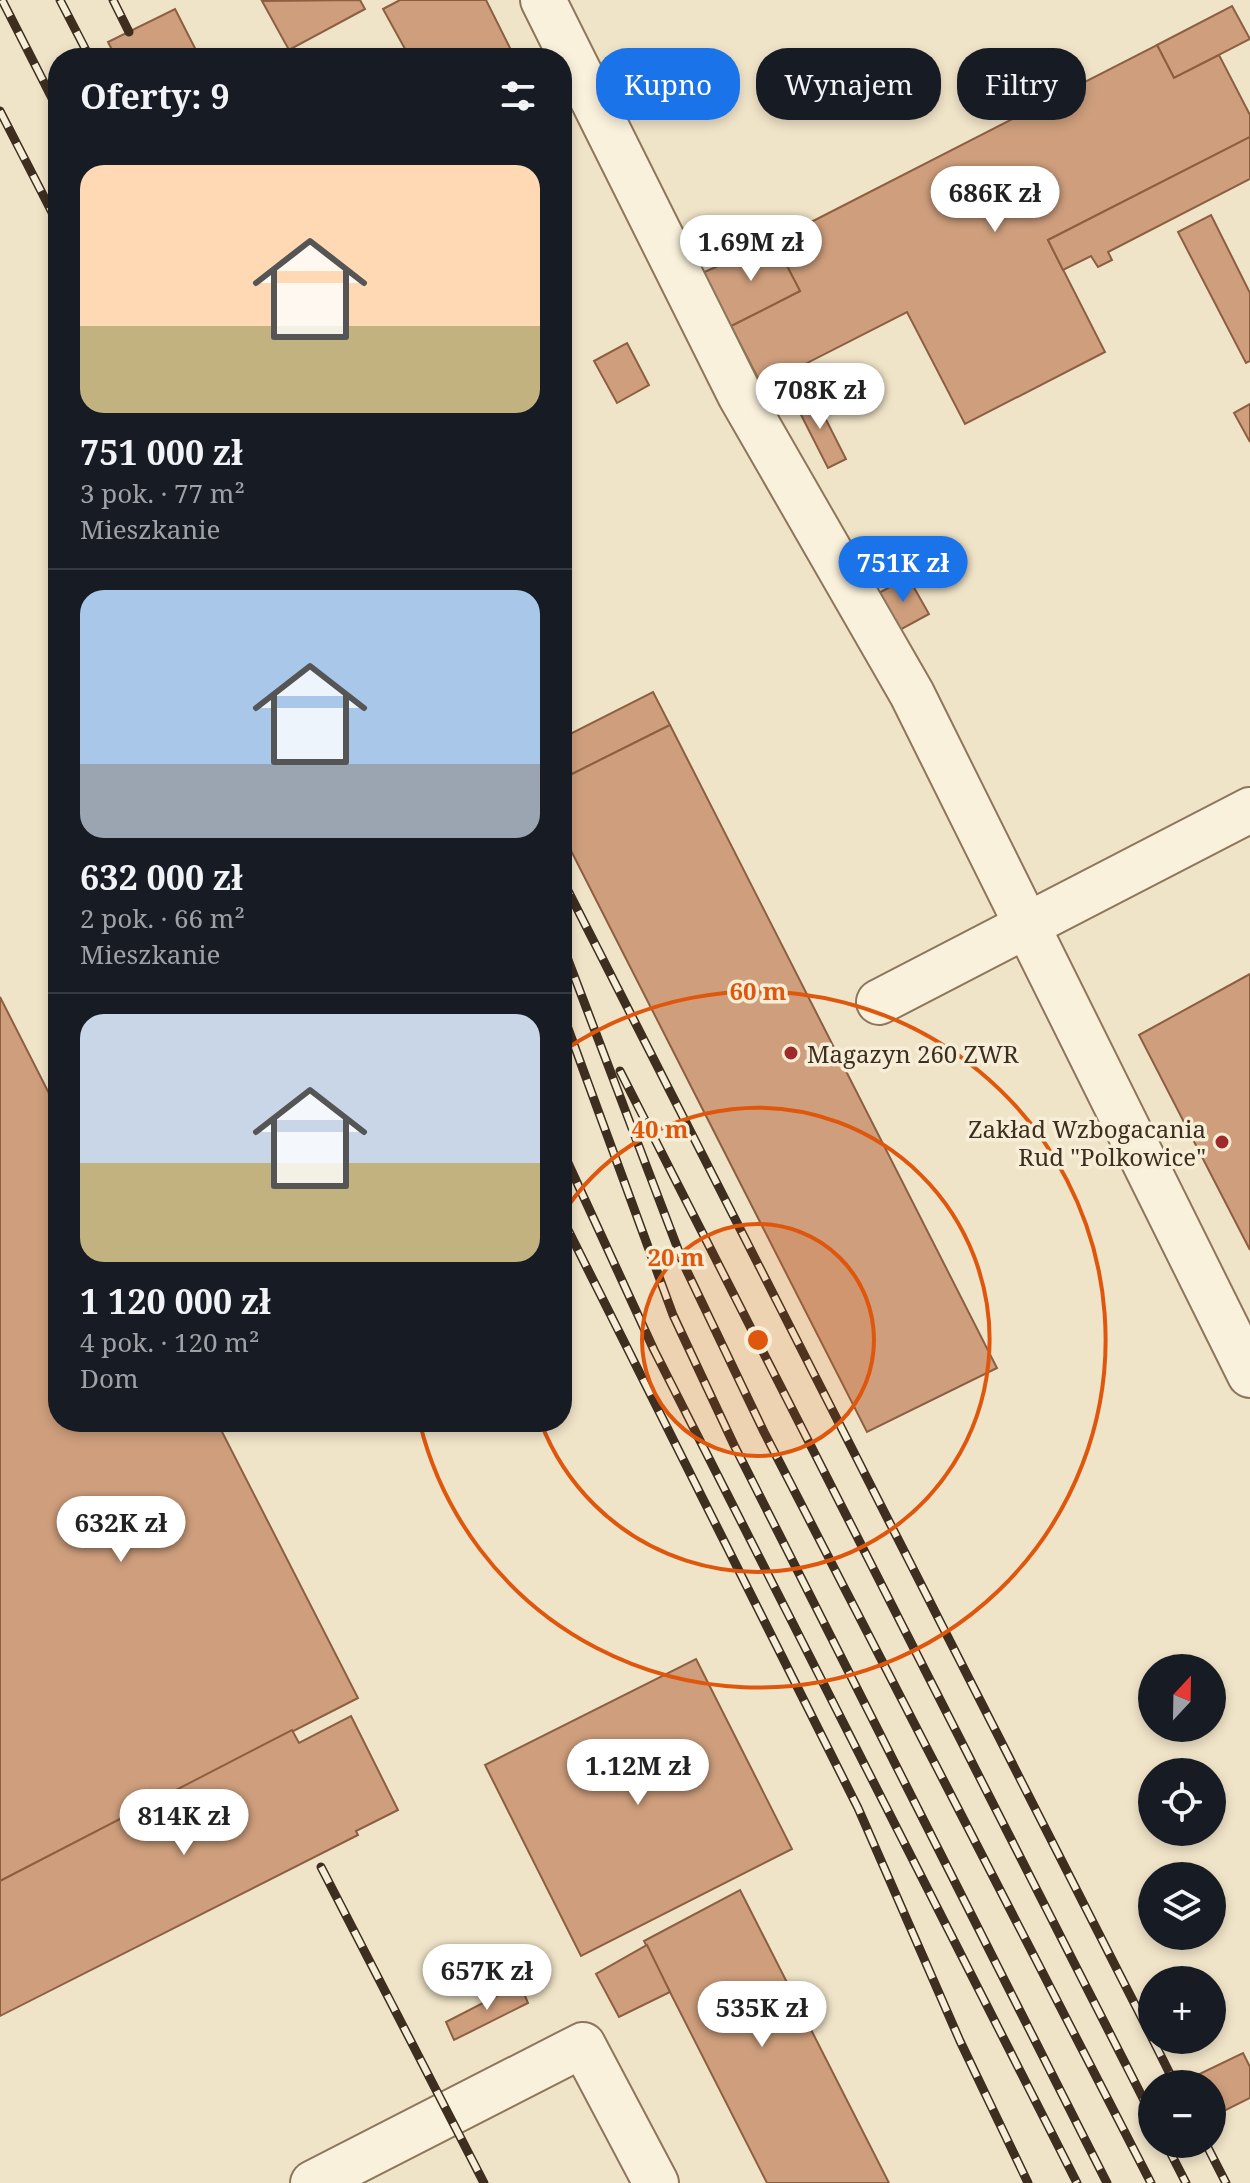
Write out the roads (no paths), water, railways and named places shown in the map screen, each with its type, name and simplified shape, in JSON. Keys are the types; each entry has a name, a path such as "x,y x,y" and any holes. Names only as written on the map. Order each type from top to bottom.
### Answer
{"lane":[{"path":"543,0 567,48"},
{"path":"572,58 740,395 912,694 1250,1375"},
{"path":"879,1002 1250,810"},
{"path":"313,2183 583,2045 656,2183"}],"railway":[{"path":"2,0 48,90"},
{"path":"60,0 85,48"},
{"path":"113,0 129,32"},
{"path":"0,111 48,205"},
{"path":"572,899 1138,2010"},
{"path":"572,970 684,1265 764,1432 1151,2183"},
{"path":"572,1039 673,1315 734,1445 1107,2183"},
{"path":"620,1071 1138,2088"},
{"path":"572,1172 654,1350 1077,2183"},
{"path":"572,1238 858,1808 960,2041 1028,2183"},
{"path":"321,1867 484,2183"},
{"path":"1160,2054 1168,2070"},
{"path":"1173,2158 1186,2183"},
{"path":"1213,2158 1226,2183"}],"place":[{"name":"Magazyn 260 ZWR","path":"791,1053"},
{"name":"Zakład Wzbogacania Rud \"Polkowice\"","path":"1222,1142"}]}
